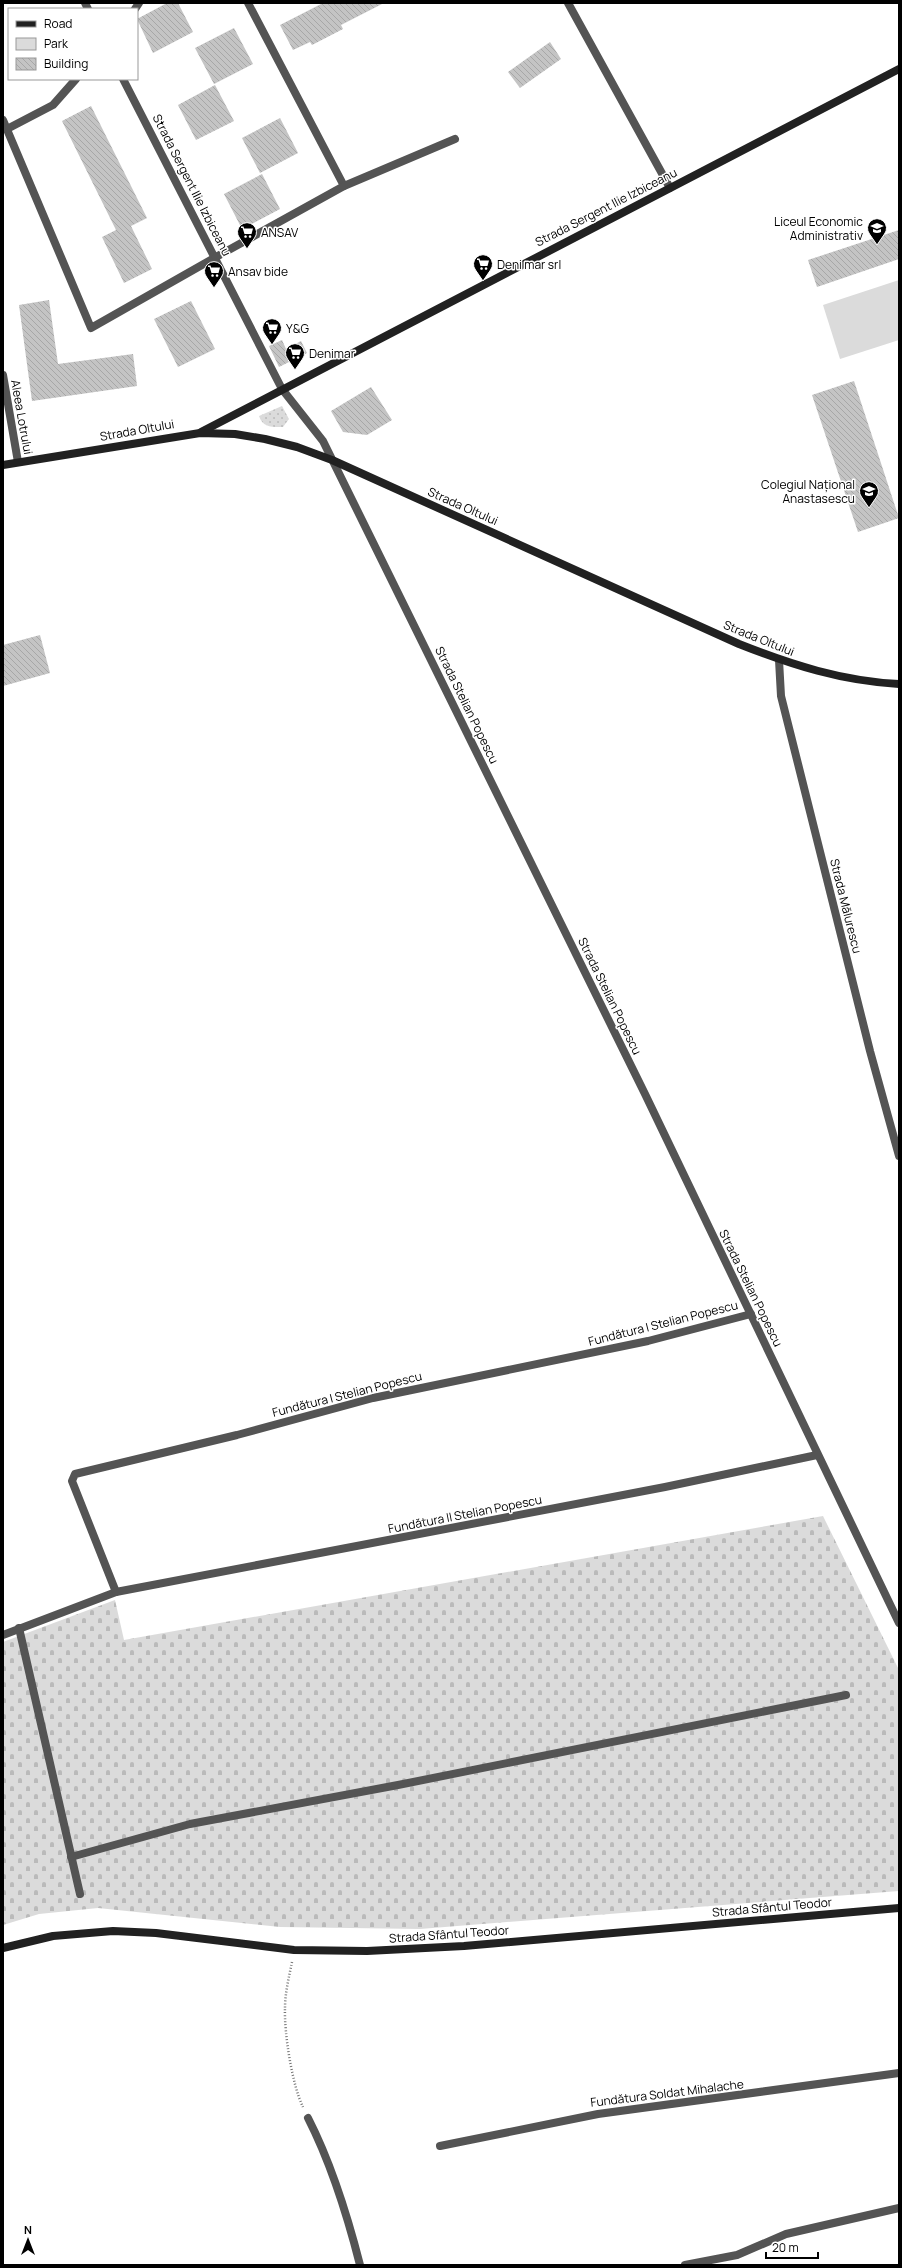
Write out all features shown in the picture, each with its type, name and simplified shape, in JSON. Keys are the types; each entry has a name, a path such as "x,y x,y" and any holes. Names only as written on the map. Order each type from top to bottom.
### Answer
{"main road":[{"name":"Strada Sergent Ilie Izbiceanu","path":"200,433 899,69"},
{"name":"Strada Oltului","path":"3,465 200,433 235,434 297,447 332,460 739,644 780,660 824,674 856,681 899,684"},
{"name":"Strada Sfântul Teodor","path":"3,1948 53,1936 113,1932 156,1933 294,1950 360,1951 464,1946 899,1908"}],"street":[{"path":"248,3 344,186"},
{"path":"568,3 670,188"},
{"path":"7,128 54,105 75,80"},
{"name":"Strada Sergent Ilie Izbiceanu","path":"124,80 216,257 282,389"},
{"path":"3,120 91,328 344,186 455,139"},
{"name":"Aleea Lotrului","path":"3,375 6,414 18,462"},
{"name":"Strada Stelian Popescu","path":"282,389 315,429 332,460 642,1087 817,1455 899,1623"},
{"name":"Strada Mălurescu","path":"780,660 781,696 870,1051 899,1156"},
{"name":"Fundătura I Stelian Popescu","path":"116,1592 72,1481 75,1474 238,1435 373,1398 648,1341 750,1314"},
{"name":"Fundătura II Stelian Popescu","path":"3,1635 116,1592 665,1487 817,1455"},
{"path":"19,1628 80,1894"},
{"path":"71,1857 190,1824 398,1785 846,1695"},
{"name":"Fundătura Soldat Mihalache","path":"440,2146 598,2114 899,2073"},
{"path":"308,2118 323,2147 336,2180 360,2265"},
{"path":"685,2265 737,2255 786,2234 899,2208"}],"path":[{"path":"294,1950 284,2008 287,2038 298,2097 308,2118"}],"green space":[{"path":"899,280 899,340 840,359 823,305"},
{"path":"282,406 289,419 283,427 272,427 263,423 259,416"},
{"path":"823,1516 899,1670 899,1891 420,1929 280,1927 98,1908 39,1914 3,1925 3,1642 115,1600 124,1640"}],"building":[{"path":"167,3 178,3 193,32 153,53 138,18"},
{"path":"323,3 384,3 341,25 343,29 312,45 310,42 293,50 280,25"},
{"path":"234,28 253,64 214,84 195,48"},
{"path":"550,42 561,59 520,88 508,72"},
{"path":"215,85 234,121 196,140 178,105"},
{"path":"91,106 147,218 131,226 152,269 124,283 102,237 116,230 62,121"},
{"path":"280,118 298,153 260,173 242,138"},
{"path":"262,174 280,209 242,229 224,194"},
{"name":"Liceul Economic Administrativ","path":"899,230 899,259 817,287 808,260"},
{"path":"49,300 58,364 133,354 137,386 32,401 19,305"},
{"path":"191,301 215,349 178,367 154,319"},
{"path":"282,340 286,349 301,341 307,353 279,367 269,346"},
{"path":"854,381 899,518 858,532 812,395"},
{"path":"371,387 392,420 367,435 343,432 331,411"},
{"path":"40,635 50,673 3,686 3,645"}],"place":[{"name":"Liceul Economic Administrativ","path":"877,245"},
{"name":"ANSAV","path":"247,249"},
{"name":"Deni mar srl","path":"483,281"},
{"name":"Ansav bide","path":"214,288"},
{"name":"Y&G","path":"272,345"},
{"name":"Denimar","path":"295,370"},
{"name":"Colegiul Național Anastasescu","path":"869,508"}]}
